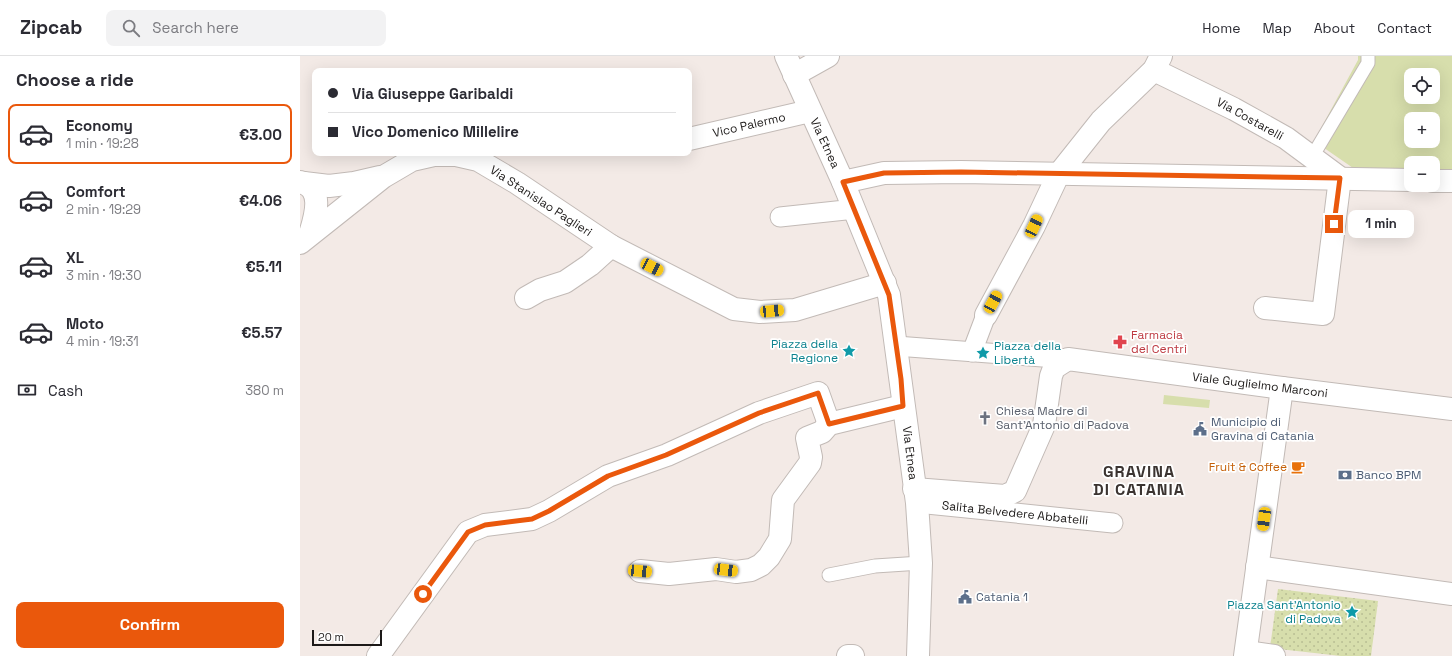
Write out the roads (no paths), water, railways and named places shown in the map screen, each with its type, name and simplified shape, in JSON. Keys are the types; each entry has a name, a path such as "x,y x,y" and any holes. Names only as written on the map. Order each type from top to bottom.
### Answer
{"main road":[{"path":"790,66 828,56"},
{"path":"986,315 1034,226 1058,175 1100,121 1158,63"},
{"name":"Via Costarelli","path":"1158,63 1234,109 1286,138 1340,178"},
{"name":"Via Etnea","path":"790,66 855,209 889,295 916,496 920,563 918,656"},
{"name":"Vico Palermo","path":"692,138 810,111"},
{"name":"Via Stanislao Paglieri","path":"305,239 383,176 412,160 430,156"},
{"name":"Via Stanislao Paglieri","path":"466,156 477,157 611,246 734,309 760,312 795,310 885,283"},
{"path":"1304,178 1312,157"},
{"path":"843,182 884,173 961,172 1058,175 1404,180"},
{"path":"302,182 329,186 354,183 383,176"},
{"path":"1265,308 1323,314 1340,178"},
{"path":"1440,181 1452,181"},
{"path":"302,182 313,190 317,200 317,210 305,239"},
{"path":"526,298 540,290 565,282 590,265 611,246"},
{"path":"916,496 1005,496 1015,491 1044,425 1051,376 1054,368 1068,359"},
{"name":"Viale Guglielmo Marconi","path":"1068,359 1452,409"},
{"path":"1274,656 1246,654 1282,388"},
{"path":"378,656 468,532 485,525 532,519 549,511 608,476 666,455 759,413 818,393 829,424"},
{"path":"640,571 669,574 716,569 736,572 751,570 761,565 780,539 783,500 810,463 811,457 807,438 822,432 829,424 903,406"},
{"path":"1258,567 1452,594"},
{"path":"848,656 853,656"}],"street":[{"path":"780,217 855,209"},
{"path":"972,352 986,315"},
{"path":"896,346 1068,359"},
{"name":"Salita Belvedere Abbatelli","path":"916,496 1113,523"}],"lane":[{"path":"1312,157 1368,63 1368,56"},
{"path":"829,575 875,566 920,563"}],"place":[{"name":"Farmacia del Centri","path":"1120,342"},
{"name":"Piazza della Regione","path":"849,351"},
{"name":"Piazza della Libertà","path":"983,353"},
{"name":"Chiesa Madre di Sant'Antonio di Padova","path":"985,418"},
{"name":"Municipio di Gravina di Catania","path":"1200,429"},
{"name":"Fruit & Coffee","path":"1298,467"},
{"name":"Banco BPM","path":"1345,475"},
{"name":"Catania 1","path":"965,597"},
{"name":"Piazza Sant'Antonio di Padova","path":"1352,612"}],"district":[{"name":"GRAVINA DI CATANIA","path":"1139,480"}]}
